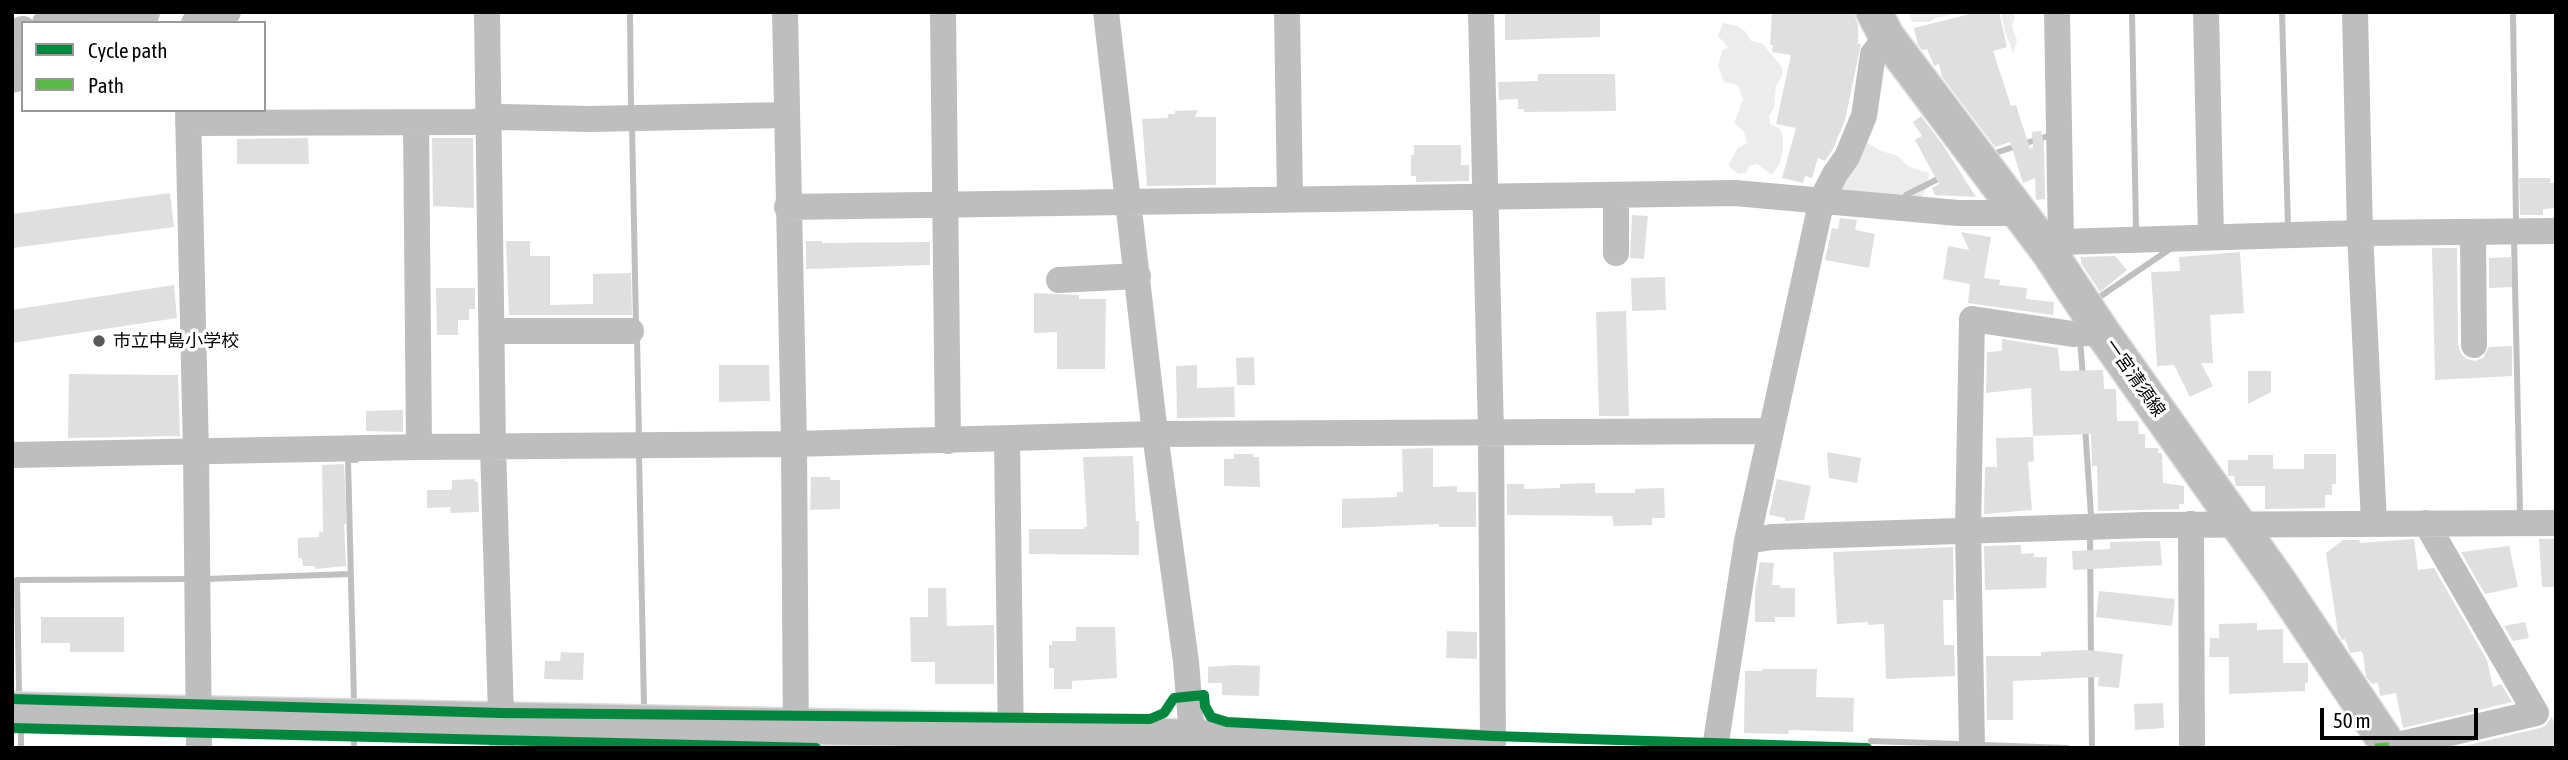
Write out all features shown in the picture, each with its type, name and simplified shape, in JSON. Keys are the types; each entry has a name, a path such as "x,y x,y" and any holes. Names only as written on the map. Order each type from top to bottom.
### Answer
{"main road":[{"name":"一宮清須線","path":"1881,25 2018,213 2055,247 2102,332 2238,524 2389,747"},
{"path":"12,710 199,731 1478,748"}],"street":[{"path":"52,21 81,12"},
{"path":"200,21 229,12"},
{"path":"487,12 493,447 501,734"},
{"path":"785,12 794,444 796,737"},
{"path":"943,12 948,440"},
{"path":"1106,12 1155,434 1186,662 1193,743"},
{"path":"1287,12 1290,199"},
{"path":"1481,12 1491,433 1493,748"},
{"path":"2056,12 2055,247 2211,237 2556,231"},
{"path":"2206,12 2211,237"},
{"path":"2355,12 2360,233 2374,523"},
{"path":"1715,748 1747,541 1822,199 1847,158 1864,116 1873,54 1881,25"},
{"path":"199,731 188,117 416,123 473,122 489,119 590,120 786,115"},
{"path":"416,123 419,447"},
{"path":"788,207 1735,193 1958,213 2018,213"},
{"path":"1616,195 1616,253"},
{"path":"2473,233 2474,345"},
{"path":"1059,280 1138,276"},
{"path":"1972,748 1968,529 1972,319 2073,334 2102,332"},
{"path":"492,331 631,331"},
{"path":"12,456 419,447 794,444 1155,434 1770,431"},
{"path":"1007,439 1011,740"},
{"path":"2389,747 2536,713 2426,523"},
{"path":"1747,541 1772,537 1968,529 2190,524 2556,523"},
{"path":"2190,524 2192,748"}],"shaded area":[{"path":"1909,12 1962,12 1929,22 1912,22"},
{"path":"2001,12 2014,12 2015,15 2012,27 2017,40 2013,53 2005,32"},
{"path":"1723,23 1737,26 1746,32 1751,41 1763,44 1782,67 1782,77 1776,86 1774,108 1769,116 1770,124 1779,128 1783,136 1783,149 1780,163 1772,175 1757,164 1749,166 1746,173 1738,174 1728,166 1738,148 1747,143 1744,132 1734,123 1743,99 1738,85 1724,82 1718,66 1722,51 1728,47 1718,36"},
{"path":"1867,143 1898,156 1909,167 1929,173 1928,184 1922,197 1881,200 1838,189 1840,175 1856,167 1857,154"}],"building":[{"path":"1505,12 1600,12 1600,37 1505,40"},
{"path":"1772,12 1854,12 1858,26 1858,44 1861,44 1845,120 1825,161 1818,158 1812,178 1805,176 1803,183 1782,178 1796,128 1776,124 1791,55 1772,52"},
{"path":"1978,12 1999,12 2007,47 1993,51 2011,106 2016,105 2030,149 2033,147 2032,132 2041,131 2044,143 2045,199 2036,200 2035,178 2023,183 2010,142 1995,147 1942,77 1939,64 1934,66 1927,49 1922,50 1918,45 1914,28"},
{"path":"1538,74 1615,74 1616,111 1524,112 1524,109 1518,109 1518,99 1499,100 1498,82 1538,81"},
{"path":"1198,110 1195,117 1216,117 1216,185 1147,186 1142,119 1168,118 1168,114 1175,114 1175,111"},
{"path":"1921,116 1976,197 1935,195 1932,188 1939,184 1915,140 1922,136 1913,122"},
{"path":"308,138 309,164 237,164 237,139"},
{"path":"432,138 473,138 474,208 433,206"},
{"path":"1414,145 1461,145 1461,165 1469,165 1469,181 1416,182 1416,176 1411,176"},
{"path":"2519,178 2550,178 2550,183 2556,183 2556,208 2543,209 2543,215 2520,215"},
{"path":"170,193 174,227 12,248 12,214"},
{"path":"1632,215 1648,216 1644,259 1630,258"},
{"path":"1840,218 1857,220 1855,230 1875,234 1869,268 1825,260 1832,228 1838,229"},
{"path":"1961,232 1991,237 1984,278 2000,280 1999,285 2027,288 2026,299 2054,302 2053,315 1968,303 1970,284 1943,279 1948,246 1969,250"},
{"path":"506,241 530,241 530,256 550,256 550,305 593,304 593,274 631,273 632,315 509,315"},
{"path":"806,241 930,242 930,265 806,269"},
{"path":"2432,248 2457,248 2458,345 2461,354 2475,361 2483,358 2489,347 2512,346 2512,376 2435,380"},
{"path":"2240,252 2244,313 2210,315 2213,363 2201,363 2213,386 2190,397 2174,365 2157,366 2151,272 2180,271 2179,257"},
{"path":"2115,256 2127,270 2100,292 2081,263 2081,257"},
{"path":"2512,257 2512,287 2489,288 2489,258"},
{"path":"1665,277 1666,310 1632,311 1631,278"},
{"path":"174,285 177,318 12,343 12,310"},
{"path":"436,288 475,288 475,309 469,309 469,320 458,320 458,335 437,335"},
{"path":"1034,293 1079,295 1079,299 1106,299 1105,369 1057,369 1057,332 1034,333"},
{"path":"1626,311 1629,416 1599,416 1596,312"},
{"path":"2002,339 2058,348 2060,371 2103,370 2104,389 2116,389 2117,421 2138,421 2139,434 2145,434 2145,448 2158,448 2158,453 2162,453 2163,483 2184,486 2184,504 2179,504 2179,509 2098,511 2097,466 2092,466 2091,434 2033,436 2031,388 1986,393 1987,352 2002,351"},
{"path":"1254,357 1255,385 1237,385 1236,358"},
{"path":"719,365 769,365 770,401 719,402"},
{"path":"1197,365 1197,388 1234,387 1235,417 1177,418 1176,366"},
{"path":"2248,371 2271,371 2271,392 2248,404"},
{"path":"69,374 178,375 180,436 68,438"},
{"path":"403,410 403,432 366,431 366,411"},
{"path":"2033,437 2034,461 2028,462 2032,510 1984,514 1985,467 1997,467 1996,438"},
{"path":"1433,448 1433,487 1457,486 1457,492 1476,492 1476,527 1439,527 1439,524 1342,528 1342,499 1397,497 1397,492 1403,492 1402,449"},
{"path":"1827,452 1861,458 1857,483 1829,478"},
{"path":"1234,454 1253,454 1253,457 1259,457 1260,487 1224,486 1224,459 1234,459"},
{"path":"2304,454 2336,454 2336,484 2332,484 2332,495 2325,495 2325,508 2265,509 2265,486 2236,486 2234,476 2228,476 2228,460 2248,460 2248,455 2273,455 2273,469 2304,469"},
{"path":"1133,456 1139,555 1029,554 1029,529 1087,527 1083,457"},
{"path":"344,464 346,566 315,569 315,566 303,566 302,558 298,558 298,538 319,537 319,532 323,532 322,465"},
{"path":"811,477 840,480 840,509 810,510"},
{"path":"475,479 475,482 478,482 479,512 451,513 450,507 427,508 427,490 450,490 452,480"},
{"path":"1777,479 1811,486 1804,520 1785,521 1785,518 1769,515"},
{"path":"1595,483 1595,493 1635,493 1635,489 1664,488 1665,518 1652,518 1652,525 1614,526 1612,516 1507,515 1507,484 1524,484 1524,489"},
{"path":"2414,539 2418,570 2434,568 2487,660 2493,687 2501,684 2512,702 2403,728 2396,693 2380,696 2378,683 2372,684 2366,677 2361,651 2350,653 2345,639 2342,640 2338,633 2326,553 2343,540 2359,540 2360,543"},
{"path":"2539,539 2556,539 2556,587 2542,587"},
{"path":"2160,541 2162,565 2073,570 2072,551 2110,549 2110,542"},
{"path":"2021,545 2021,554 2034,553 2034,557 2047,557 2046,588 1985,590 1984,546"},
{"path":"2509,546 2518,587 2485,594 2461,552"},
{"path":"1953,547 1954,600 1943,600 1944,645 1954,645 1955,676 1886,679 1884,624 1837,624 1833,552"},
{"path":"1760,562 1774,563 1772,585 1795,588 1795,617 1775,617 1775,622 1755,622 1755,591"},
{"path":"928,588 946,588 947,626 994,625 994,684 935,684 935,662 911,662 910,617 928,617"},
{"path":"2099,591 2175,599 2172,626 2096,617"},
{"path":"41,617 124,617 124,652 70,652 70,643 41,643"},
{"path":"2525,622 2529,638 2513,641 2504,626"},
{"path":"2257,623 2257,630 2283,629 2283,663 2308,663 2308,683 2305,683 2305,691 2229,694 2229,657 2209,657 2210,638 2219,638 2219,624"},
{"path":"1076,627 1115,627 1117,678 1072,681 1072,689 1054,689 1054,668 1049,668 1049,645 1052,645 1052,641 1076,641"},
{"path":"1447,631 1477,632 1477,659 1446,658"},
{"path":"2086,650 2123,654 2119,688 2098,686 2099,677 2013,681 2013,720 1987,720 1986,656 2041,656 2041,652"},
{"path":"561,652 584,653 583,680 544,679 545,661 560,661"},
{"path":"1260,666 1259,696 1222,695 1222,683 1208,683 1208,667"},
{"path":"1817,669 1816,697 1854,698 1853,732 1789,730 1788,734 1744,733 1745,671"},
{"path":"2163,703 2164,728 2135,730 2134,704"},
{"path":"2552,716 2556,730 2556,748 2456,748 2540,728 2546,725"}],"waterway":[{"path":"115,21 141,12"},
{"path":"629,110 630,12"},
{"path":"2132,12 2136,230 2139,230"},
{"path":"2282,12 2288,227"},
{"path":"2513,12 2516,221"},
{"path":"12,54 21,52"},
{"path":"632,125 636,325"},
{"path":"1989,155 2051,135"},
{"path":"1904,200 1906,195 1942,177"},
{"path":"2514,238 2520,511"},
{"path":"2098,298 2170,249"},
{"path":"637,335 639,440"},
{"path":"2080,340 2083,377"},
{"path":"2085,426 2091,516"},
{"path":"639,454 644,707"},
{"path":"354,700 348,460 356,460"},
{"path":"2090,535 2091,659"},
{"path":"205,579 351,574"},
{"path":"19,692 17,580 191,579"},
{"path":"2091,670 2092,748"},
{"path":"21,730 21,748"},
{"path":"354,739 354,748"},
{"path":"1871,741 1958,744"},
{"path":"1983,745 2067,748"}],"marked path":[{"path":"2375,748 2389,747"}],"cycle path":[{"path":"12,699 501,713 1150,719 1164,713 1174,698 1204,695 1205,706 1211,717 1227,722 1493,736 1867,748"},
{"path":"12,728 816,748"}],"place":[{"name":"市立中島小学校","path":"99,341"}]}
